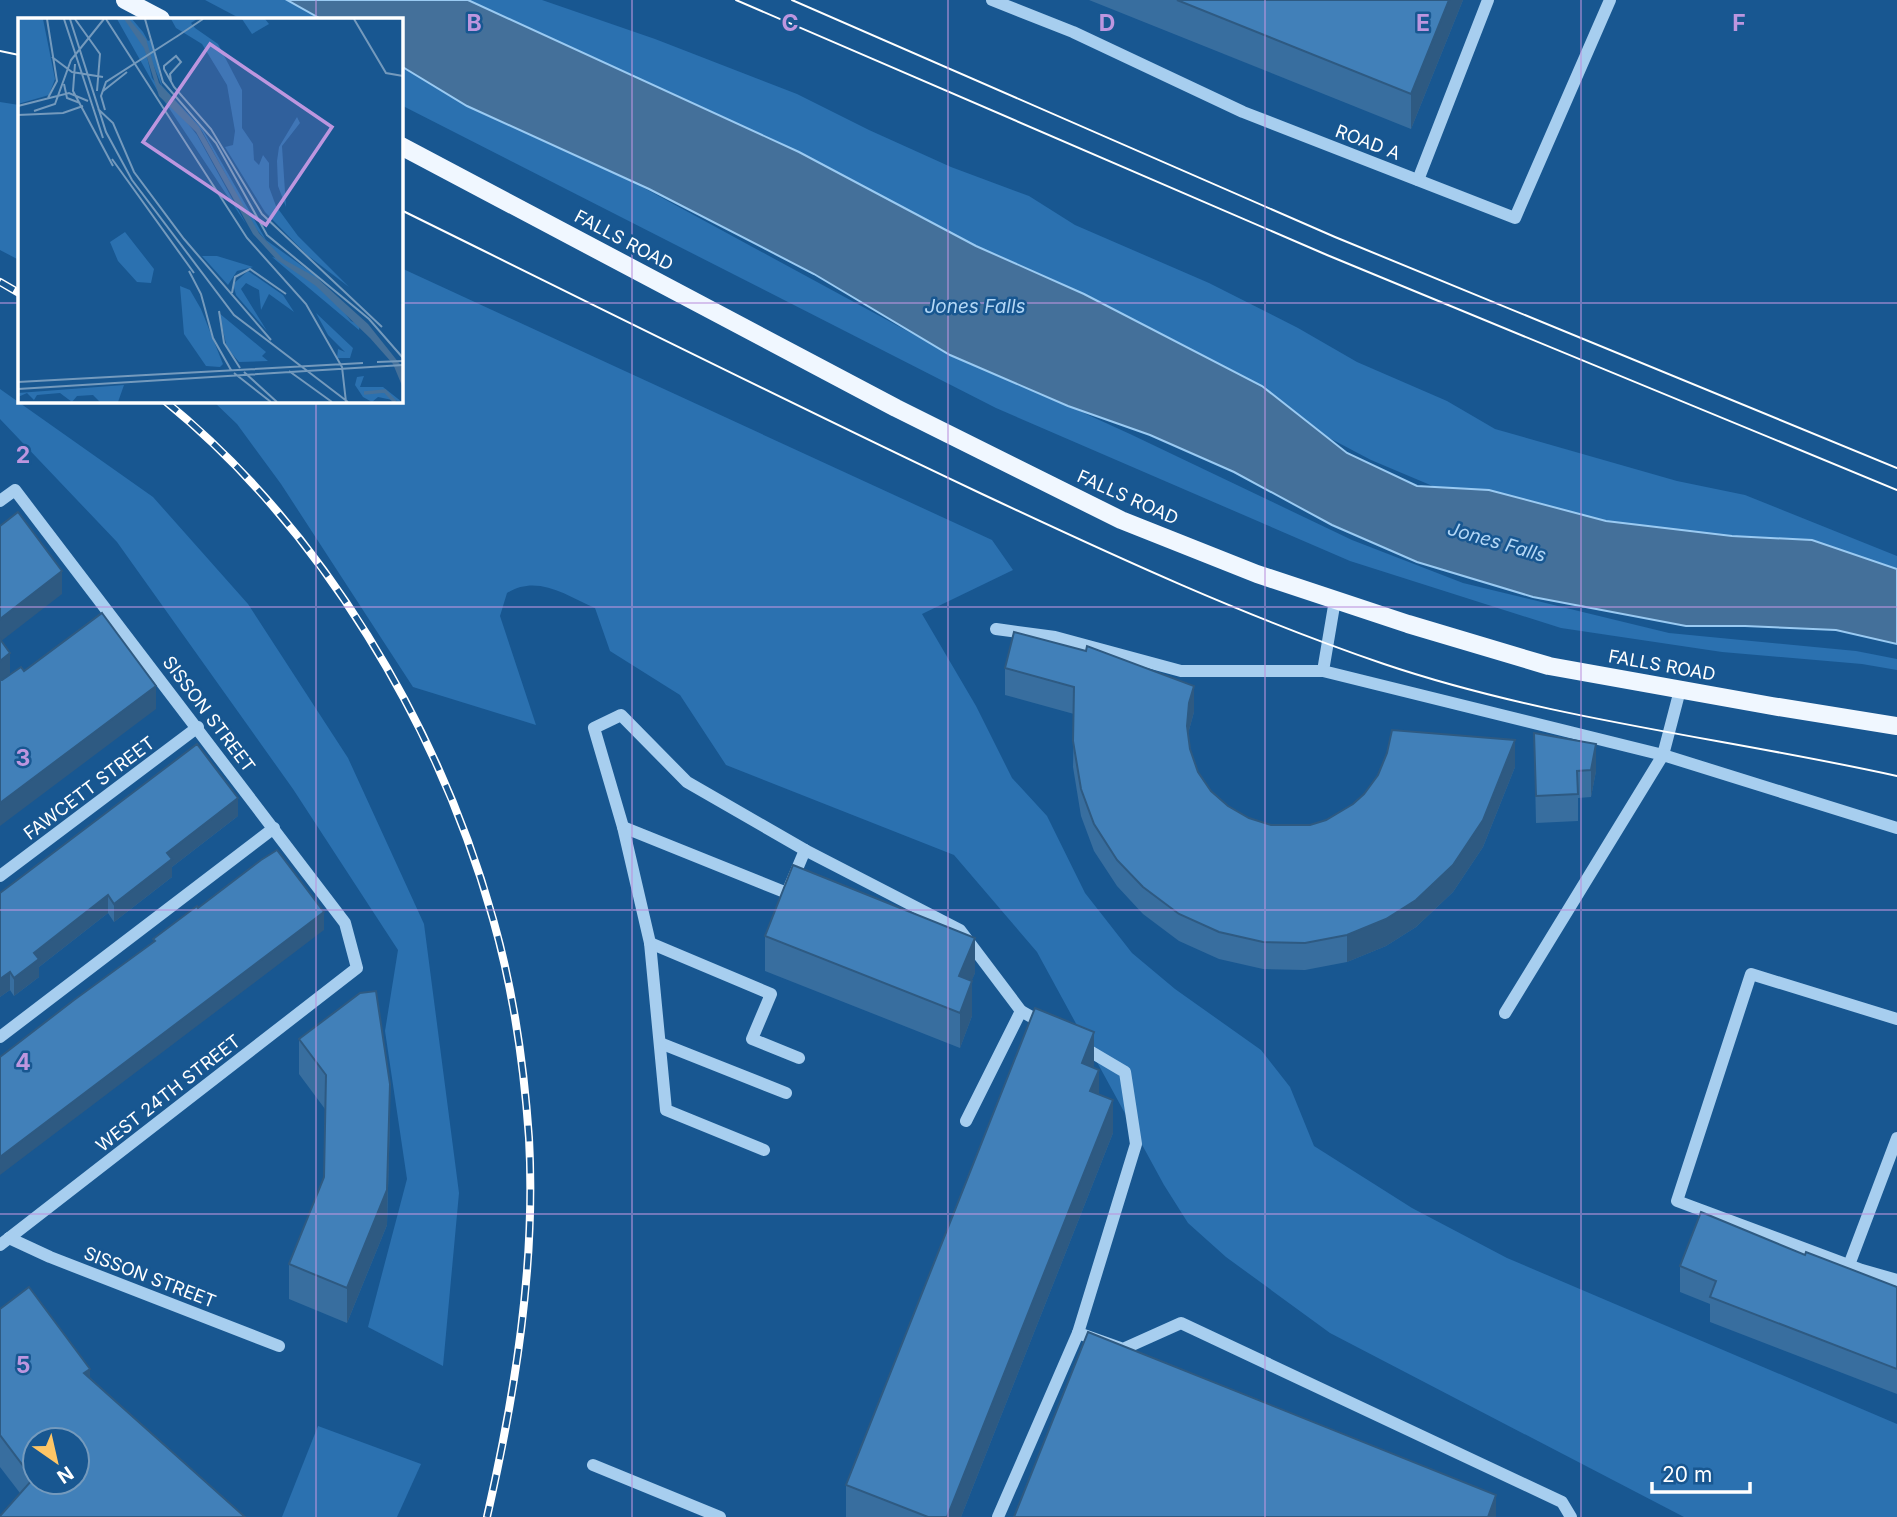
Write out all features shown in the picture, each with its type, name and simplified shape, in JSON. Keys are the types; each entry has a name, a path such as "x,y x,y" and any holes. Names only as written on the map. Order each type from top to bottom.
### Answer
{"main road":[{"path":"125,0 159,18"},
{"name":"FALLS ROAD","path":"402,147 896,408 1121,520 1257,574 1549,666 1897,726"}],"street":[{"name":"ROAD A","path":"992,0 1073,32 1243,112 1515,218 1610,0"},
{"path":"1418,180 1488,0"},
{"name":"SISSON STREET","path":"0,501 15,490 103,616 198,727 345,923 357,968"},
{"path":"1323,671 1335,600"},
{"path":"996,629 1055,637 1181,671 1323,671 1663,755 1897,828"},
{"path":"1505,1013 1663,755 1680,690"},
{"path":"764,1150 666,1110 650,943 623,827 594,728 621,715 687,782 805,850 960,930 1021,1011 1125,1072 1136,1144 1078,1333 998,1517"},
{"name":"FAWCETT STREET","path":"0,876 198,727"},
{"path":"623,827 787,893 805,850"},
{"path":"0,1037 274,828"},
{"path":"650,943 771,994 752,1039 799,1058"},
{"name":"WEST 24TH STREET","path":"5,1241 357,968"},
{"path":"1897,1019 1751,974 1677,1200 1849,1265 1897,1280"},
{"path":"966,1121 1021,1011"},
{"path":"660,1043 786,1093"},
{"path":"1849,1265 1894,1155 1897,1138"},
{"name":"SISSON STREET","path":"5,1241 279,1346"},
{"path":"1078,1333 1123,1349 1181,1323 1562,1503 1571,1517"},
{"path":"593,1465 720,1517"}],"shaded area":[{"path":"205,0 302,0 333,18 239,18"},
{"path":"414,0 542,0 655,39 797,94 951,167 1029,196 1075,225 1209,283 1298,328 1357,362 1447,401 1495,429 1677,481 1745,495 1897,556 1897,573 1499,514 1371,460 1244,393"},
{"path":"402,57 922,339 1352,540 1463,583 1669,633 1856,651 1897,659 1897,670 1862,664 1722,652 1561,628 1350,561 996,408 402,106"},
{"path":"0,102 18,105 18,259 0,250"},
{"path":"402,268 992,540 1013,570 922,614 976,706 1012,778 1047,816 1085,893 1132,953 1175,989 1261,1050 1290,1087 1314,1146 1412,1208 1507,1258 1897,1424 1897,1517 1684,1517 1330,1333 1226,1257 1188,1223 1164,1185 1037,952 954,855 726,765 680,695 610,651 595,608 551,588 529,586 507,593 500,616 536,725 413,687 281,484 237,424 214,402 402,402"},
{"path":"0,389 153,497 248,604 348,758 424,924 459,1193 443,1366 368,1327 407,1179 385,1031 398,950 293,789 117,542 0,419"},
{"path":"318,1426 421,1464 397,1517 282,1517"}],"water":[{"name":"Jones Falls","path":"287,0 468,0 799,152 976,246 1084,294 1262,386 1347,453 1417,486 1489,490 1606,521 1732,536 1812,540 1897,569 1897,644 1836,630 1686,626 1533,597 1417,562 1332,525 1234,472 1150,435 1068,406 950,355 814,274 649,189 467,106 402,67 402,18 319,18"}],"building":[{"path":"1177,0 1449,0 1411,94"},
{"path":"18,512 62,571 0,619 0,526"},
{"path":"102,613 156,686 0,803 0,680 21,667 24,671"},
{"path":"1014,632 1086,651 1087,646 1194,686 1187,726 1190,749 1198,772 1211,791 1228,806 1249,818 1271,825 1310,825 1326,820 1353,804 1378,775 1392,730 1515,740 1483,820 1453,865 1416,900 1386,919 1347,935 1305,943 1263,942 1219,932 1179,914 1143,887 1117,860 1094,824 1081,789 1073,741 1074,687 1005,668"},
{"path":"0,639 10,653 0,661"},
{"path":"1534,733 1596,744 1591,770 1577,771 1578,794 1536,796"},
{"path":"197,744 238,798 167,853 172,859 114,904 108,895 34,953 39,959 14,978 10,972 0,979 0,893"},
{"path":"277,850 324,912 0,1157 0,1057 155,941 153,939 197,906 198,908"},
{"path":"793,865 975,938 959,976 972,981 960,1013 765,936"},
{"path":"376,991 390,1084 387,1190 347,1288 289,1264 324,1177 326,1075 299,1039 360,993"},
{"path":"1035,1008 1094,1032 1082,1063 1099,1070 1090,1091 1113,1100 947,1517 928,1517 846,1485"},
{"path":"1701,1212 1805,1255 1806,1252 1897,1287 1897,1369 1710,1297 1716,1281 1680,1266"},
{"path":"29,1287 90,1369 84,1373 245,1517 0,1517 21,1492 21,1496 91,1496 91,1426 21,1426 21,1463 0,1435 0,1309"},
{"path":"1088,1332 1496,1495 1488,1517 1014,1517"}],"tram line":[{"path":"736,0 1327,255 1897,490"},
{"path":"792,0 1335,237 1897,468"},
{"path":"0,51 18,55"},
{"path":"402,210 763,389 1032,517 1181,585 1333,646 1384,664 1510,700 1897,776"}],"railway":[{"path":"0,282 18,292"},
{"path":"166,402 222,452 275,509 324,570 368,636 407,704 441,775 470,847 493,919 512,1000 521,1056 529,1138 530,1186 521,1329 506,1424 487,1517"}]}
